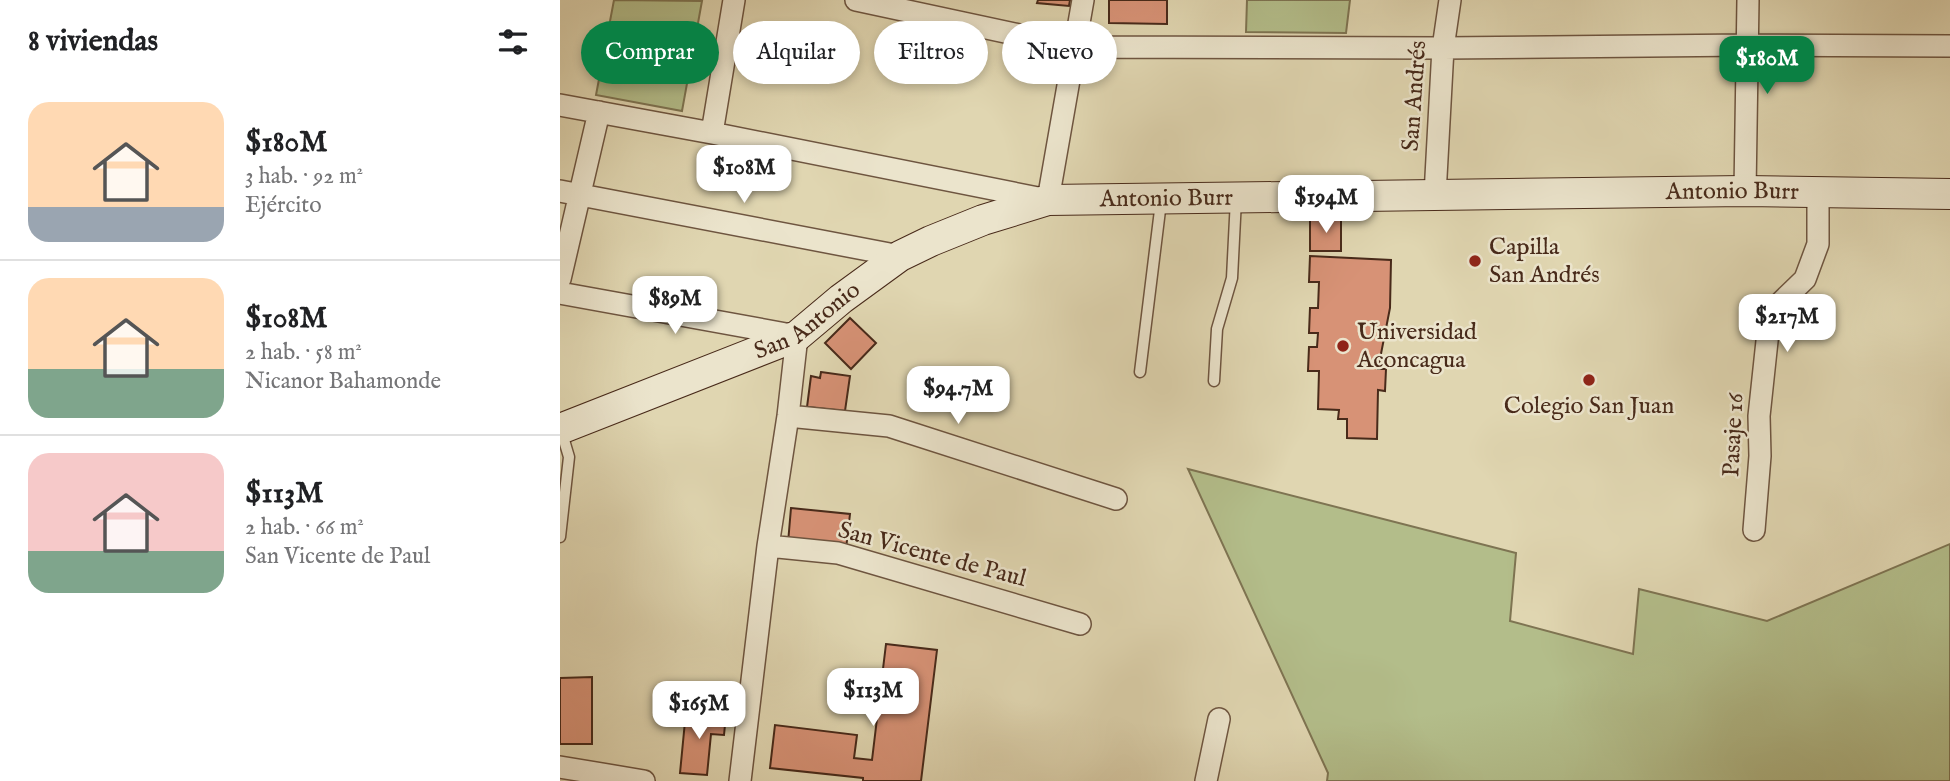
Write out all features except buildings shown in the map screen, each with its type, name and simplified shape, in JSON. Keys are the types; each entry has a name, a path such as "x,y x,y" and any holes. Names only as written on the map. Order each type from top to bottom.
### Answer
{"street":[{"path":"712,133 734,0"},
{"path":"856,0 1002,31"},
{"path":"1079,21 1083,0"},
{"name":"San Andrés","path":"1435,195 1443,48 1450,0"},
{"path":"1745,191 1748,0"},
{"path":"1117,47 1950,46"},
{"path":"1048,200 1068,84"},
{"name":"Antonio Burr","path":"560,105 1048,200 1745,191 1950,194"},
{"path":"560,279 570,193 599,112"},
{"path":"570,193 901,256"},
{"name":"Pasaje 16","path":"1754,530 1760,456 1759,416 1770,313 1805,279 1818,244 1818,193"},
{"name":"San Antonio","path":"560,429 797,337 841,299 901,256 983,220 1048,200"},
{"path":"560,293 797,337 768,546 740,781"},
{"path":"788,416 889,426 1116,499"},
{"name":"San Vicente de Paul","path":"768,546 838,553 1080,624"},
{"path":"1206,781 1219,719"},
{"path":"560,767 644,781"}],"lane":[{"path":"1214,381 1217,328 1232,278 1236,199"},
{"path":"1140,372 1161,200"},
{"path":"560,429 569,457 560,537"}],"green space":[{"path":"614,0 702,1 698,21 610,21"},
{"path":"1247,0 1350,0 1346,33 1246,32"},
{"path":"598,84 687,84 682,111 596,95"},
{"path":"1188,469 1516,553 1510,621 1633,654 1639,589 1767,621 1950,544 1950,781 1327,781 1328,773"}],"place":[{"name":"Capilla San Andrés","path":"1475,261"},
{"name":"Universidad Aconcagua","path":"1343,346"},
{"name":"Colegio San Juan","path":"1589,380"}]}
